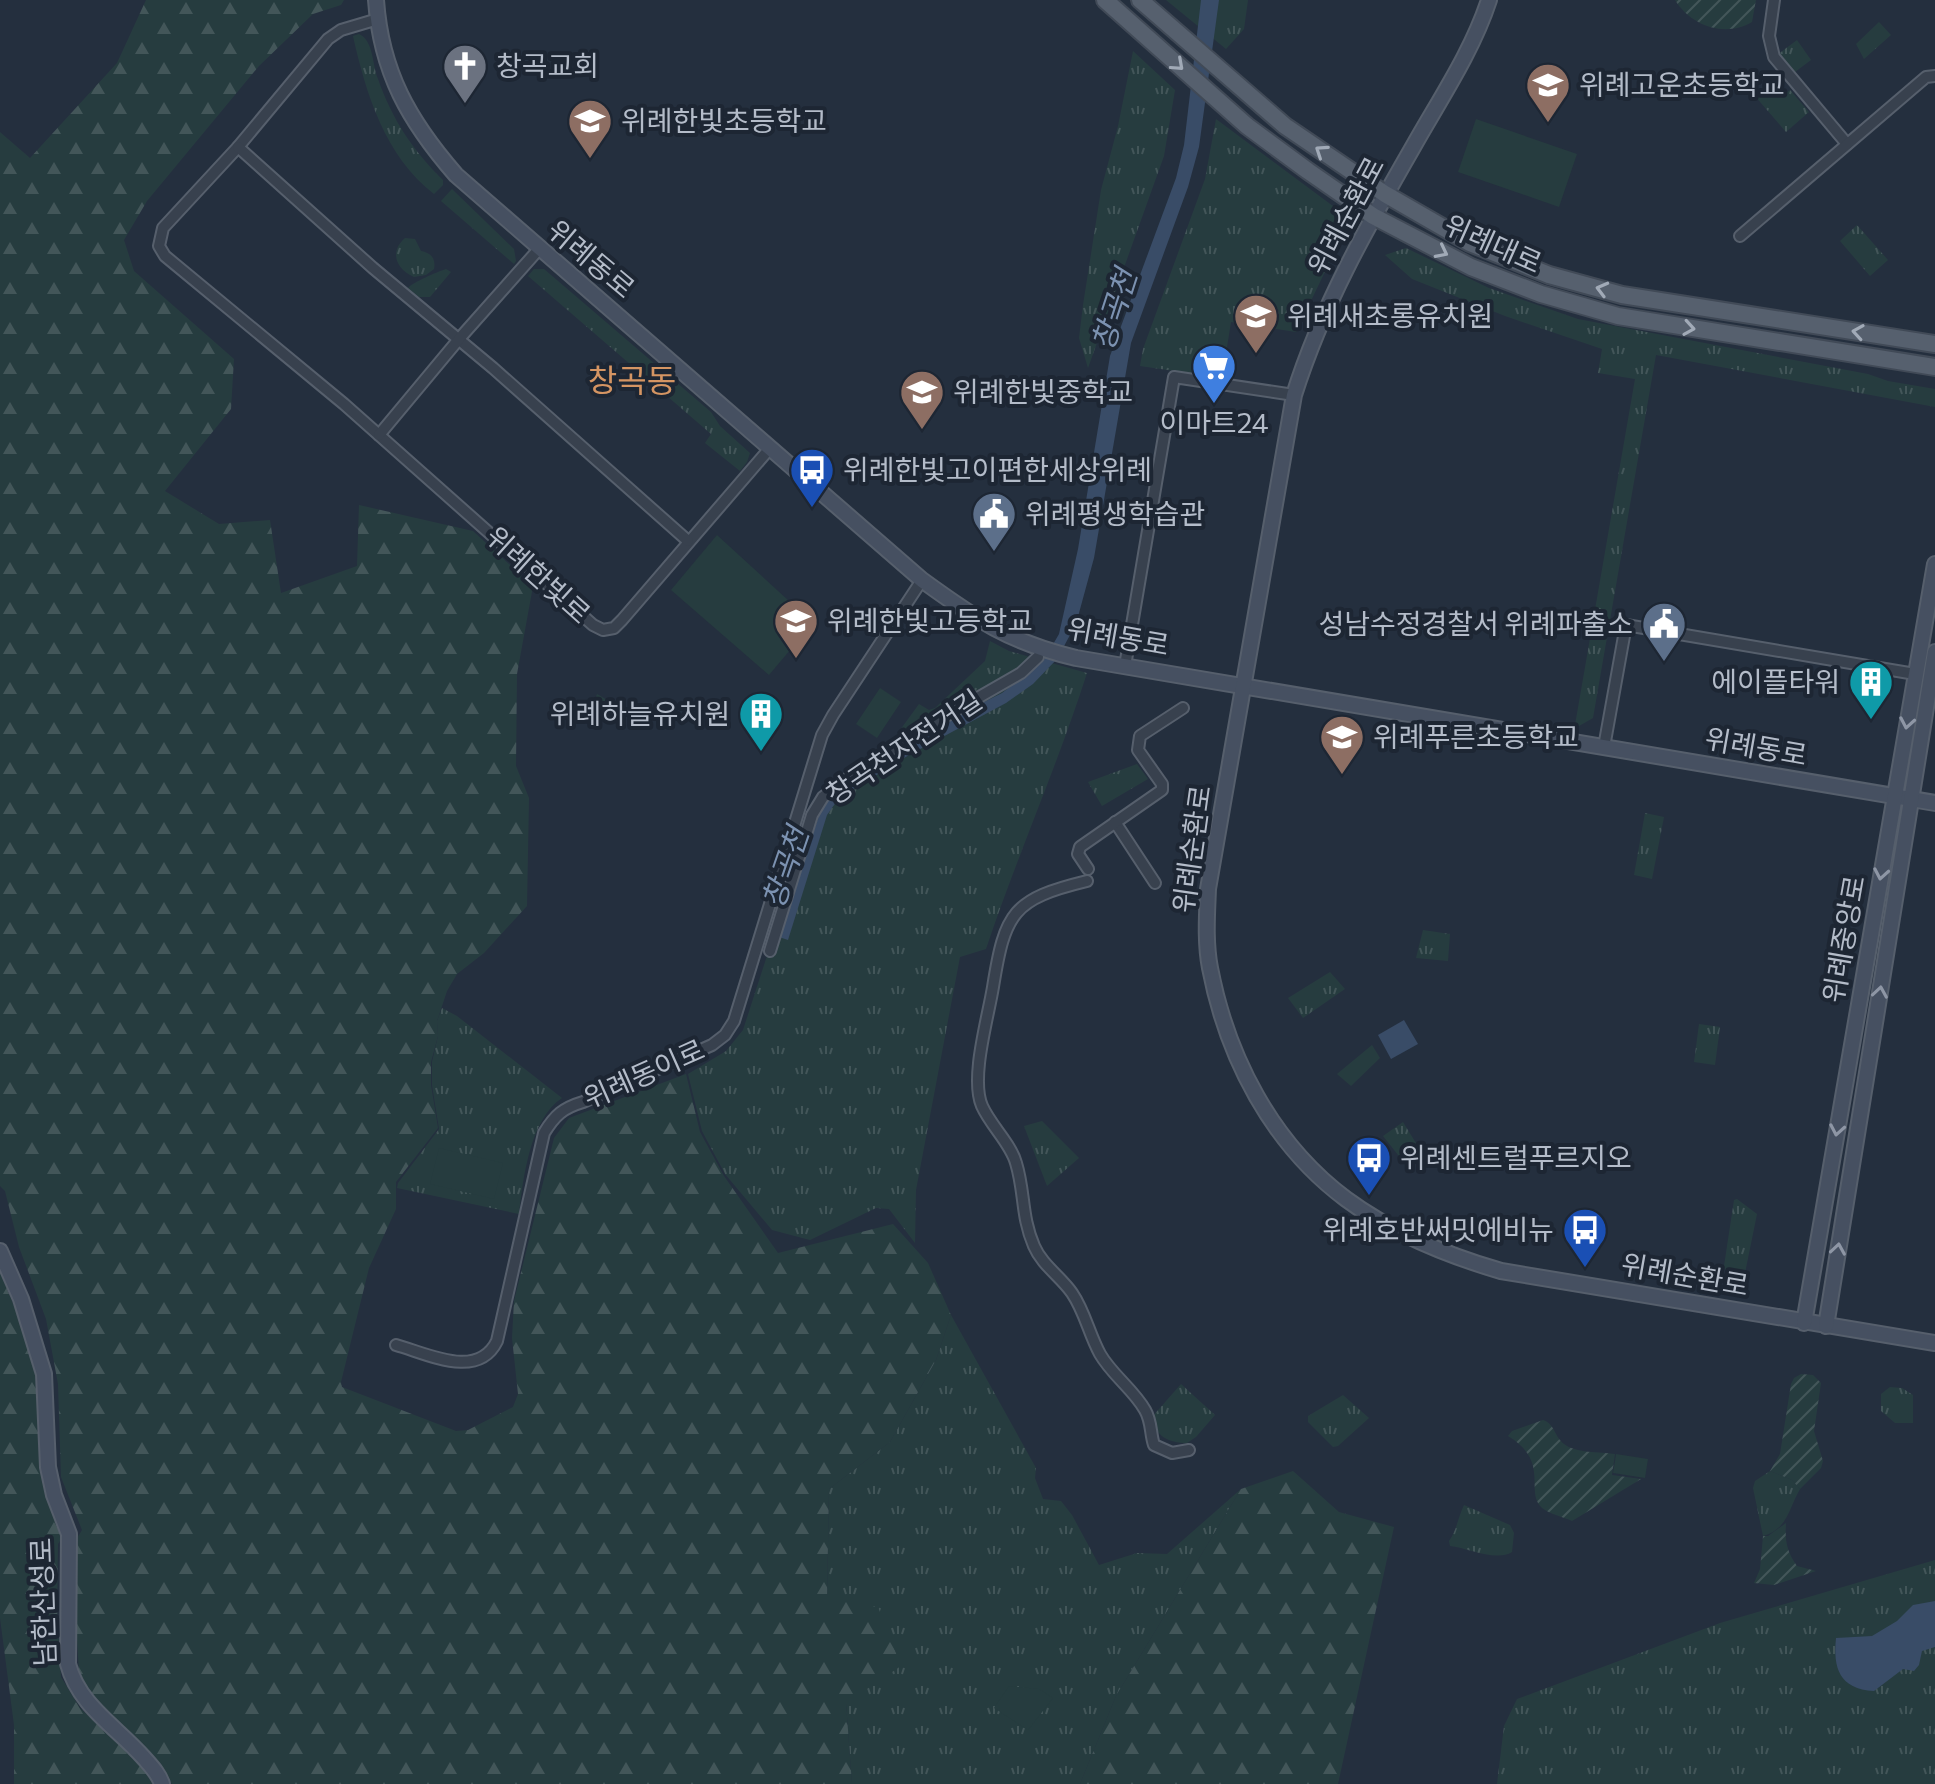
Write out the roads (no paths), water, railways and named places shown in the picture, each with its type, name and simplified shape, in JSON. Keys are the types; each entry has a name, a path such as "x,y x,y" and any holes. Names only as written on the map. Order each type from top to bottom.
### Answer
{"main road":[{"name":"위례대로","path":"1105,0 1233,114 1373,216 1471,267 1541,294 1618,316 1935,367"},
{"name":"위례대로","path":"1140,0 1285,126 1385,194 1470,243 1564,279 1622,295 1935,344"}],"street":[{"name":"위례동로","path":"376,0 388,67 398,93 426,137 456,175 922,580 971,615 1013,639 1125,666 1935,803"},
{"name":"위례순환로","path":"1489,0 1462,61 1385,194 1332,296 1309,349 1294,395 1208,889 1206,928 1209,966 1227,1033 1261,1105 1296,1153 1322,1179 1365,1212 1391,1227 1472,1263 1501,1271 1935,1343"},
{"path":"1774,0 1769,36 1774,57 1847,144"},
{"name":"위례한빛로","path":"378,19 341,30 328,39 238,147 163,228 159,246 165,256 379,435 593,625 603,630 614,628 622,620 771,447"},
{"path":"1740,236 1926,77 1935,76"},
{"path":"238,147 688,541"},
{"path":"379,435 539,249"},
{"path":"1125,666 1174,377 1294,395"},
{"name":"위례중앙로","path":"1804,1323 1935,564"},
{"name":"위례동이로","path":"396,1345 462,1363 479,1362 491,1353 497,1341 544,1133 553,1118 565,1107 712,1045 725,1035 734,1021 822,735 922,580"},
{"path":"1604,747 1626,625 1915,674"},
{"name":"위례중앙로","path":"1826,1326 1935,652"},
{"name":"창곡천자전거길","path":"770,951 812,815 823,797 913,735 1021,673 1038,657"},
{"path":"1183,708 1140,736 1138,750 1162,784 1162,790 1080,847 1078,854 1088,875 1033,897 1009,921 997,955 978,1077 980,1101 995,1131 1016,1160 1025,1220 1035,1249 1071,1292 1111,1372 1143,1407 1150,1419 1154,1445 1172,1453 1189,1450"},
{"path":"1115,822 1155,883"},
{"name":"남한산성로","path":"0,1251 21,1299 44,1374 48,1467 54,1495 69,1534 68,1664 72,1682 81,1697 139,1753 160,1777 162,1784"}],"water":[{"path":"1201,0 1219,0 1199,147 1188,187 1131,343 1094,558 1076,624 1057,659 1033,684 1006,703 909,755 839,798 827,815 788,940 779,937 822,806 835,792 915,737 1002,693 1044,660 1059,634 1078,549 1110,356 1176,178 1184,145"},
{"path":"1404,1020 1418,1044 1391,1059 1378,1035"},
{"path":"1935,1601 1935,1647 1922,1651 1919,1665 1914,1671 1903,1669 1874,1691 1846,1681 1837,1667 1836,1638 1872,1636 1897,1621 1913,1605"}],"place":[{"name":"창곡교회","path":"465,105"},
{"name":"위례고운초등학교","path":"1548,124"},
{"name":"위례한빛초등학교","path":"590,160"},
{"name":"위례새초롱유치원","path":"1256,355"},
{"name":"이마트24","path":"1214,405"},
{"name":"위례한빛중학교","path":"922,431"},
{"name":"위례한빛고이편한세상위례","path":"812,509"},
{"name":"위례평생학습관","path":"994,553"},
{"name":"위례한빛고등학교","path":"796,660"},
{"name":"성남수정경찰서 위례파출소","path":"1664,663"},
{"name":"에이플타워","path":"1871,721"},
{"name":"위례하늘유치원","path":"761,753"},
{"name":"위례푸른초등학교","path":"1342,776"},
{"name":"위례센트럴푸르지오","path":"1369,1197"},
{"name":"위례호반써밋에비뉴","path":"1585,1269"}],"district":[{"name":"창곡동","path":"632,381"}],"water label":[{"name":"창곡천","path":"1115,310"},
{"name":"창곡천","path":"786,868"}]}
